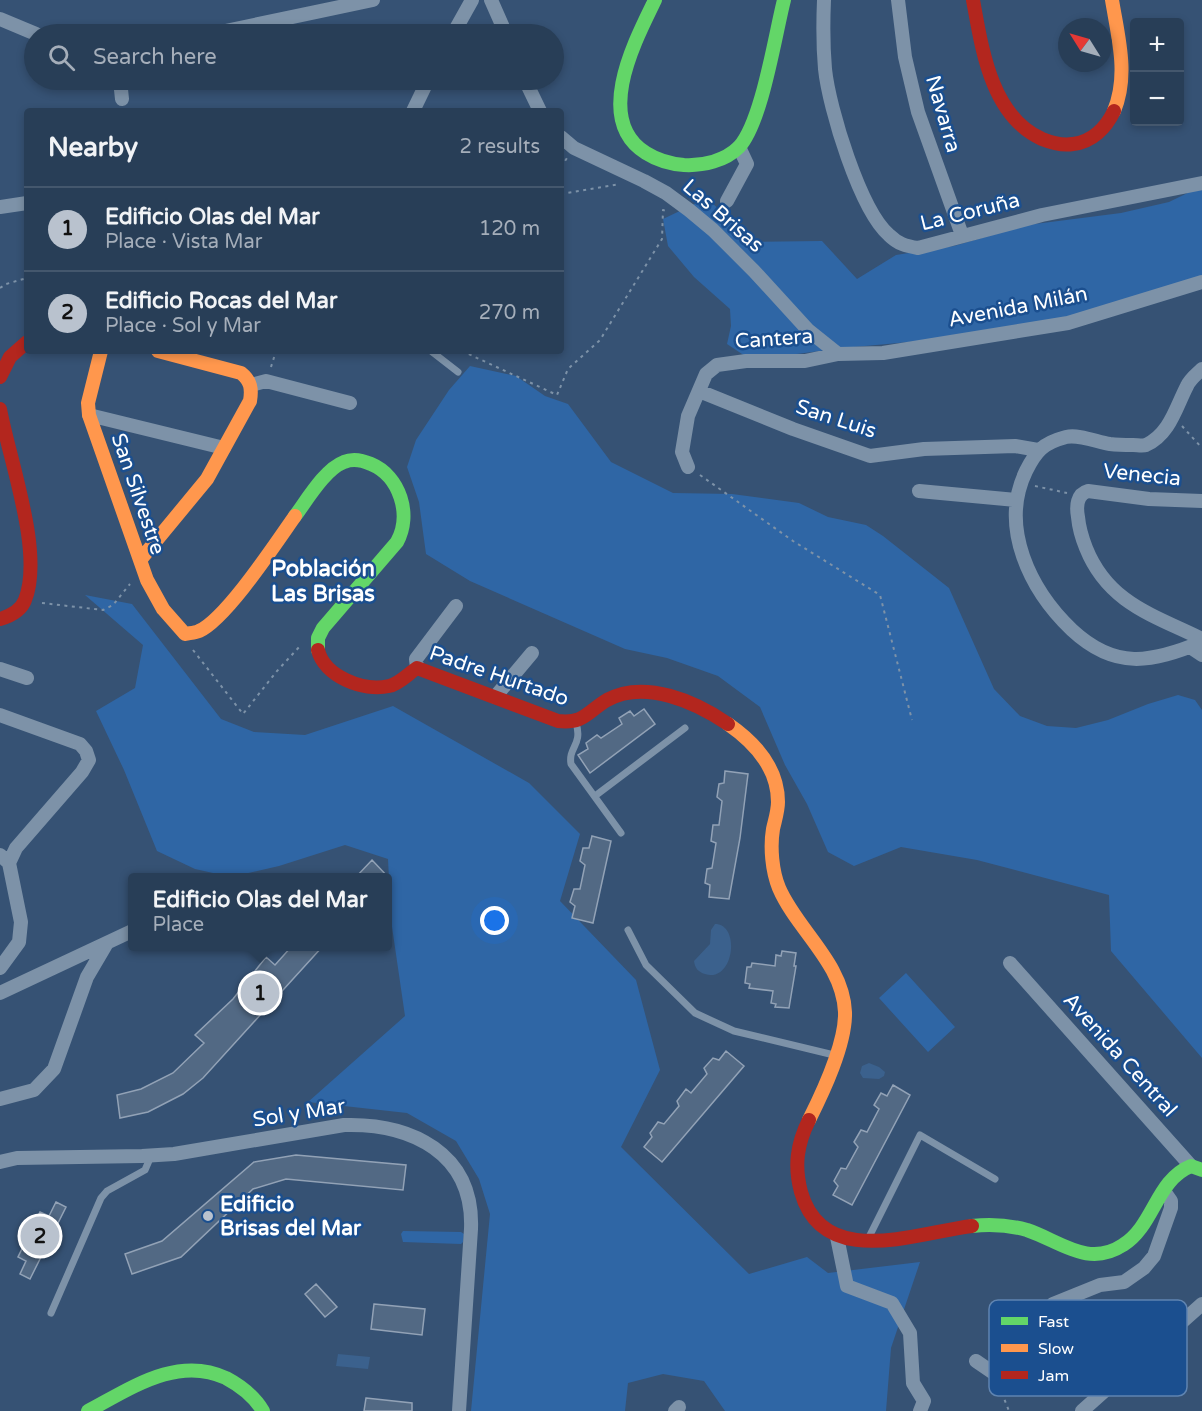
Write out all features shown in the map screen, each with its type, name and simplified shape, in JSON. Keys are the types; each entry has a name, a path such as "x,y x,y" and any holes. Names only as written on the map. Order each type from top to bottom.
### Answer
{"street":[{"path":"259,24 373,0"},
{"path":"459,24 472,0"},
{"path":"491,0 502,24"},
{"path":"655,0 630,54 624,73 621,102 624,126 629,138 645,152 671,164 680,165 698,165 721,160 739,147 752,126 784,0"},
{"name":"La Coruña","path":"824,0 825,70 835,122 871,211 887,234 902,245 918,248 1053,213 1202,183"},
{"name":"Navarra","path":"898,0 905,57 918,112 962,235"},
{"path":"973,0 988,65 1010,116 1023,130 1041,140 1061,146 1079,143 1096,136 1107,125 1116,107 1122,74 1112,0"},
{"path":"0,20 24,29"},
{"path":"121,90 122,99"},
{"path":"414,108 423,90"},
{"path":"530,90 539,108"},
{"name":"Las Brisas","path":"564,140 574,148 666,193 689,210 713,230 754,271 808,330 838,354"},
{"path":"727,201 747,164 739,147"},
{"path":"0,207 24,203"},
{"name":"Avenida Milán","path":"838,354 883,353 1068,323 1202,282"},
{"path":"0,377 10,357 24,345"},
{"name":"San Silvestre","path":"100,354 88,403 89,415 146,580 165,611 189,636"},
{"path":"142,564 207,479 250,401 251,385 248,379 241,374 169,354"},
{"name":"Cantera","path":"688,467 682,452 688,416 706,374 717,366 746,361 805,361 838,354"},
{"path":"1198,643 1172,654 1146,659 1118,658 1086,643 1061,620 1033,583 1017,541 1016,500 1020,483 1038,450 1053,441 1069,436 1113,445 1145,446 1161,433 1173,417 1188,383 1202,369"},
{"path":"251,385 266,381 350,403"},
{"name":"San Luis","path":"699,391 793,429 870,456 924,449 1015,446 1038,450"},
{"path":"0,409 24,518 29,552 30,583 25,601 11,615 0,619"},
{"path":"89,415 224,448"},
{"path":"189,636 207,626 236,594 267,557 319,483 332,469 344,461 361,460 379,467 397,485 404,510 401,533 323,628 317,642"},
{"path":"919,491 1016,500"},
{"name":"Venecia","path":"1079,496 1082,492 1088,491 1149,499 1202,501"},
{"path":"1079,496 1077,512 1079,528 1093,566 1109,587 1132,606 1198,643 1202,655"},
{"path":"417,668 416,659 456,606"},
{"name":"Padre Hurtado","path":"317,642 322,662 345,680 361,685 389,686 417,668 558,721 576,722 615,696 642,692 663,694 715,715 754,745 766,758 774,777 778,801 772,841 777,883 835,975 843,1001 845,1026 826,1083 800,1141 797,1162 799,1185 805,1205 818,1224 837,1237"},
{"path":"495,697 532,652"},
{"path":"0,669 27,678"},
{"path":"0,968 19,942 21,922 4,859 82,772 89,760 80,744 1,718"},
{"path":"0,993 128,933"},
{"path":"0,1099 34,1090 54,1069 87,978 107,943"},
{"path":"71,958 87,978"},
{"name":"Avenida Central","path":"1010,963 1197,1168"},
{"name":"Sol y Mar","path":"0,1162 17,1158 151,1156 245,1143 344,1125 369,1124 408,1134 430,1145 461,1177 470,1202 471,1228 459,1411"},
{"path":"920,1411 924,1401 913,1383 910,1333 892,1303 847,1287 837,1237 849,1241 882,1241 990,1225 1010,1226 1032,1232 1074,1253 1090,1255 1109,1252 1140,1231 1177,1173 1197,1168"},
{"path":"1063,1300 1100,1285 1124,1282 1144,1268 1154,1256 1171,1208 1171,1201 1164,1191"},
{"path":"1187,1317 1202,1304"},
{"path":"975,1361 989,1371"},
{"path":"88,1411 150,1377 171,1371 198,1369 214,1372 249,1391 263,1411"},
{"path":"1082,1411 1099,1396"}],"lane":[{"path":"435,354 458,372"},
{"path":"576,722 579,740 570,756 571,764 621,833"},
{"path":"595,796 685,728"},
{"path":"628,930 646,965 695,1013 734,1031 836,1056"},
{"path":"867,1241 920,1135 994,1179"},
{"path":"51,1313 101,1198 107,1191 145,1170 151,1156"}],"path":[{"path":"564,193 620,184"},
{"path":"468,354 557,395 568,369 600,340 662,239 663,210 673,214"},
{"path":"0,288 24,279"},
{"path":"266,381 275,354"},
{"path":"1173,417 1202,448"},
{"path":"688,467 793,541 880,595 912,720"},
{"path":"1020,483 1079,496"},
{"path":"25,601 103,610 113,605 142,564"},
{"path":"189,636 193,651 243,714 276,671 305,641 317,642"},
{"path":"1003,1396 1009,1411"}],"shaded area":[{"path":"1202,186 1202,276 1071,317 997,334 843,348 751,360 727,344 731,326 730,309 694,277 668,246 663,219 707,198 753,242 822,241 857,279 896,255 954,246 1027,225 1121,213 1169,202"},
{"path":"470,366 516,376 545,396 568,404 611,462 673,493 732,494 799,503 828,517 866,525 949,588 994,689 1020,716 1047,726 1076,728 1108,720 1178,695 1195,700 1202,710 1202,1058 1111,951 1109,895 977,860 901,847 854,866 828,852 807,804 785,765 760,707 718,676 667,658 625,649 470,581 426,554 419,502 407,467 416,440 449,390"},
{"path":"85,595 132,604 221,719 254,732 305,735 393,706 529,783 580,834 560,901 636,980 660,1070 621,1147 749,1274 807,1257 828,1273 920,1262 891,1348 886,1411 725,1411 704,1381 663,1374 628,1383 625,1411 471,1411 490,1214 479,1179 456,1141 407,1113 308,1102 405,1016 392,927 392,873 389,873 388,859 345,845 248,873 213,873 195,869 157,851 124,770 96,711 135,688 143,645"},
{"path":"715,924 723,927 728,933 731,952 722,970 715,974 705,974 697,969 694,961 710,944 711,930"},
{"path":"906,973 955,1027 928,1052 879,998"},
{"path":"869,1063 885,1072 884,1076 879,1079 863,1078 860,1073 862,1066"},
{"path":"403,1231 461,1232 464,1234 461,1244 403,1242 401,1234"},
{"path":"338,1354 370,1357 368,1369 336,1366"}],"building":[{"path":"644,709 655,724 590,773 578,755 588,749 586,743 597,735 601,738 622,724 619,718 630,711 634,716"},
{"path":"725,771 748,774 729,899 709,897 710,885 705,883 707,869 712,868 716,843 711,841 713,825 719,825 722,801 717,797 719,784 724,783"},
{"path":"592,836 611,841 593,923 572,918 575,906 570,902 574,889 580,889 585,865 580,861 583,848 589,848"},
{"path":"372,860 384,873 360,873"},
{"path":"288,951 318,951 203,1078 183,1094 148,1112 120,1118 117,1095 141,1089 173,1073 204,1043 195,1035 233,999 266,957 275,965"},
{"path":"782,951 796,953 789,1008 775,1007 776,1004 771,1003 773,991 749,988 750,984 745,983 747,967 751,967 752,963 775,966 776,955 781,956"},
{"path":"726,1051 744,1066 662,1162 644,1147 652,1137 650,1133 658,1122 664,1124 679,1106 677,1101 686,1089 691,1093 707,1074 704,1068 713,1058 719,1060"},
{"path":"893,1085 910,1095 852,1205 833,1195 838,1186 834,1181 841,1168 846,1169 858,1147 854,1142 861,1130 867,1132 879,1109 874,1105 881,1093 887,1096"},
{"name":"Edificio Brisas del Mar","path":"296,1155 406,1165 403,1190 286,1179 253,1189 181,1257 132,1274 125,1254 162,1241 254,1162"},
{"path":"56,1202 66,1207 30,1279 20,1274 26,1261 18,1257 40,1212 49,1216"},
{"path":"316,1284 337,1307 325,1317 305,1294"},
{"path":"374,1304 425,1309 422,1335 371,1329"},
{"path":"366,1398 412,1403 412,1411 364,1411"}],"traffic: fast":[{"path":"655,0 629,58 620,101 622,121 630,139 646,153 669,163 691,165 713,162 727,156 739,147 747,135 761,99 784,0"},
{"path":"295,516 330,471 344,462 354,460 371,464 389,477 396,487 403,509 403,520 397,542 323,628 318,638 318,650"},
{"path":"972,1226 993,1225 1027,1230 1074,1250 1098,1254 1123,1245 1133,1237 1142,1227 1162,1192 1179,1173 1191,1166 1202,1170"},
{"path":"88,1411 154,1378 190,1370 208,1372 237,1384 256,1401 263,1411"}],"traffic: slow":[{"path":"1112,0 1122,70 1114,111"},
{"path":"100,354 88,403 89,415 147,580 163,609 185,634 199,631 223,612 295,516"},
{"path":"141,559 207,479 251,397 249,382 241,373 169,354"},
{"path":"728,724 747,739 763,757 774,778 778,802 772,836 772,851 773,867 779,888 828,962 842,994 845,1012 842,1038 833,1068 809,1120"}],"traffic: jam":[{"path":"973,0 980,39 992,79 1000,98 1025,128 1053,143 1065,145 1080,143 1098,133 1114,111"},
{"path":"0,377 10,357 24,345"},
{"path":"0,409 23,506 30,557 30,580 25,600 15,612 0,619"},
{"path":"318,650 322,659 336,674 368,687 393,685 417,668 558,721 580,719 607,700 622,694 637,692 654,693 686,701 728,724"},
{"path":"809,1120 798,1155 799,1182 812,1216 829,1231 850,1239 874,1241 899,1239 972,1226"}],"place":[{"name":"Edificio Olas del Mar","path":"260,993"},
{"name":"Edificio Brisas del Mar","path":"208,1216"},
{"name":"Edificio Rocas del Mar","path":"40,1236"}],"district":[{"name":"Población Las Brisas","path":"323,582"}]}
